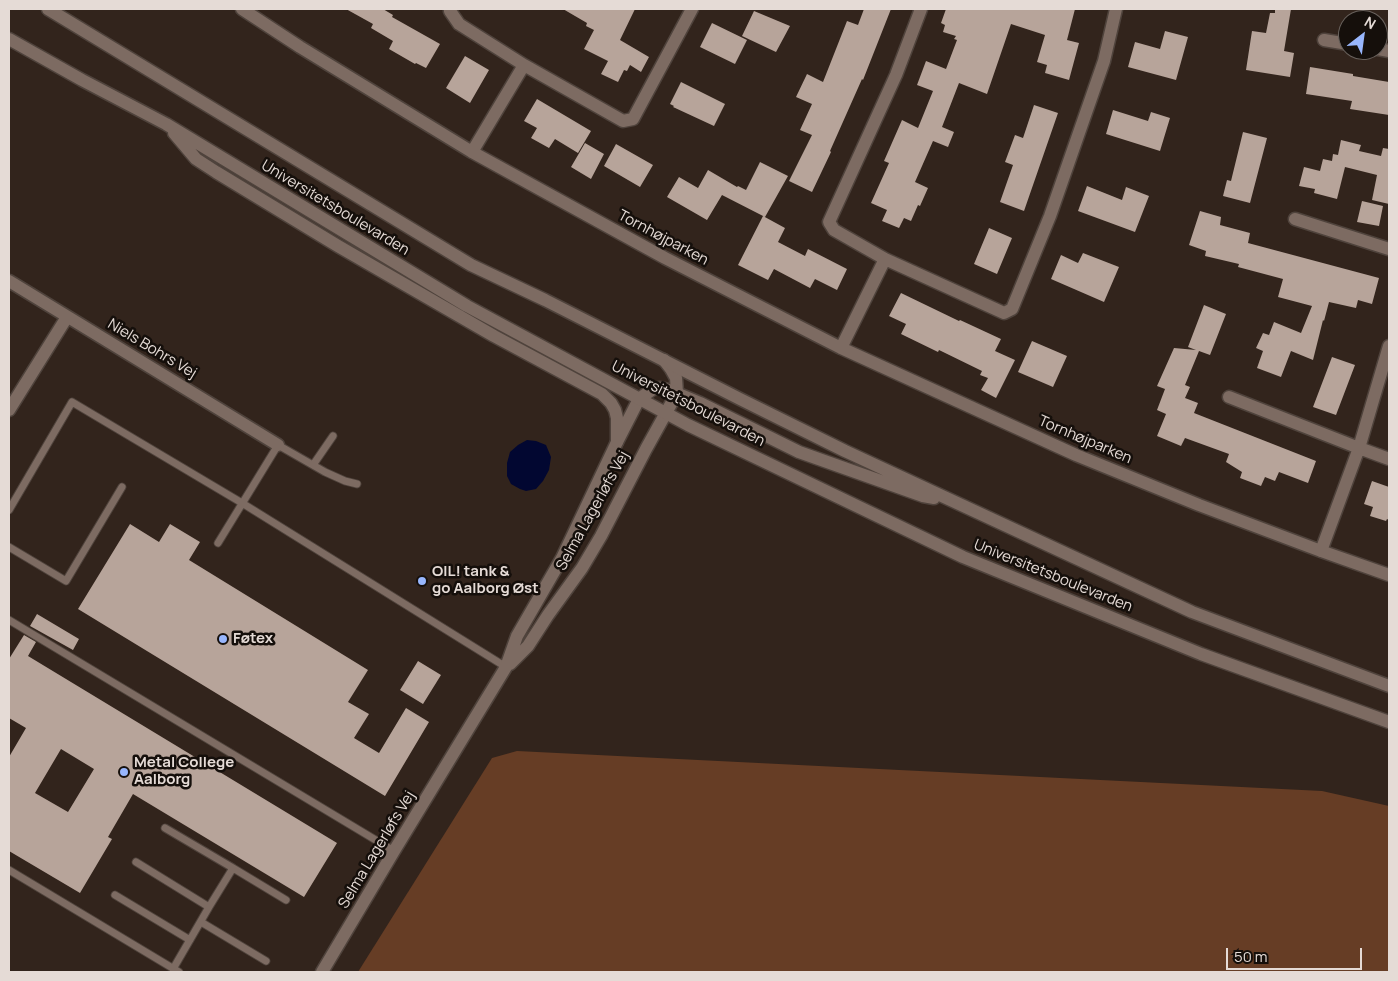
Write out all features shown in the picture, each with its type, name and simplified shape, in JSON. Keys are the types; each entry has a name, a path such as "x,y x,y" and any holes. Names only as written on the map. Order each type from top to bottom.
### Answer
{"street":[{"name":"Universitetsboulevarden","path":"48,9 471,265 545,300 748,404 1192,612 1389,686"},
{"name":"Tornhøjparken","path":"242,9 300,47 472,152 656,253 841,348 1076,455 1321,552 1389,575"},
{"path":"451,9 450,11 459,24 524,65 623,121 633,119 692,9"},
{"path":"921,9 896,75 829,222 834,230 885,259 1004,313 1012,309 1050,216 1104,61 1116,9"},
{"name":"Universitetsboulevarden","path":"9,39 166,124 467,306 666,413 963,557 1201,654 1389,722"},
{"path":"1324,40 1338,42"},
{"path":"472,152 524,65"},
{"path":"166,124 196,159 216,172 338,246 494,336 602,394 612,403 615,410 617,442"},
{"path":"1296,219 1389,249"},
{"path":"841,348 885,259"},
{"name":"Niels Bohrs Vej","path":"9,281 278,445"},
{"path":"9,410 67,317"},
{"path":"1321,552 1359,448 1389,346"},
{"path":"664,360 676,378 677,393"},
{"path":"639,398 653,389 660,388 677,393 799,452 923,496 954,502"},
{"name":"Selma Lagerløfs Vej","path":"506,667 528,646 582,568 677,393"},
{"path":"1228,397 1389,459"},
{"name":"Selma Lagerløfs Vej","path":"322,972 506,667 517,636 562,558 639,398"}],"lane":[{"path":"9,510 72,402 242,503 506,667"},
{"path":"313,465 333,436"},
{"path":"218,543 278,445 345,481 357,484"},
{"path":"9,547 66,581 122,487"},
{"path":"9,620 394,851"},
{"path":"165,828 286,900"},
{"path":"136,862 209,907"},
{"path":"9,870 176,970 190,940 233,868"},
{"path":"115,895 190,940"},
{"path":"201,922 266,961"}],"shaded area":[{"path":"517,751 1322,791 1389,806 1389,972 358,972 492,758"}],"water":[{"path":"527,440 546,445 551,457 549,470 543,481 536,489 526,491 511,484 507,476 507,463 510,452"}],"building":[{"path":"346,9 383,9 393,15 392,17 440,44 426,68 415,64 389,49 393,41 371,28 373,24"},
{"path":"563,9 635,9 620,40 649,57 641,72 630,65 627,71 624,70 618,82 601,74 608,61 584,49 594,30 586,26 587,23"},
{"path":"864,9 891,9 863,80 812,192 789,181 812,135 800,130 812,104 796,97 807,74 823,82 847,21 858,25"},
{"path":"946,9 1075,9 1067,40 1079,43 1069,80 1045,73 1047,65 1037,62 1045,35 1011,24 987,94 959,83 942,127 954,132 948,147 933,141 915,182 928,188 911,221 904,218 899,228 882,221 887,210 871,203 889,163 884,161 902,120 918,128 933,91 917,85 926,61 946,69 957,40 954,39 956,36 943,32 945,25 941,23"},
{"path":"1275,9 1291,9 1284,51 1294,53 1290,77 1246,70 1252,31 1266,33 1270,13 1275,13"},
{"path":"754,11 790,26 776,52 742,36"},
{"path":"712,23 747,40 735,64 700,47"},
{"path":"1165,31 1188,37 1176,80 1128,67 1135,42 1160,49"},
{"path":"465,56 489,70 470,103 446,88"},
{"path":"1310,67 1389,82 1389,115 1350,109 1352,101 1306,94"},
{"path":"681,82 725,104 714,126 670,104"},
{"path":"537,99 591,131 578,153 555,139 549,148 531,138 537,128 524,121"},
{"path":"1034,105 1058,113 1024,211 1000,202 1013,165 1005,162 1015,135 1023,138"},
{"path":"1113,110 1148,121 1151,112 1170,118 1160,151 1106,134"},
{"path":"1243,132 1267,138 1250,203 1223,196 1227,180 1231,181"},
{"path":"1341,140 1361,145 1359,151 1381,156 1383,148 1389,149 1389,204 1372,200 1377,175 1345,167 1337,199 1314,193 1315,189 1299,186 1304,167 1320,171 1323,159 1332,161 1333,154 1338,155"},
{"path":"585,143 604,154 591,179 571,167"},
{"path":"616,144 653,165 640,187 604,166"},
{"path":"760,162 788,176 765,217 722,195 707,220 667,197 679,177 698,188 708,170 737,187 746,190"},
{"path":"1087,186 1122,200 1126,187 1149,196 1135,232 1078,211"},
{"path":"1362,201 1383,206 1379,226 1357,222"},
{"path":"1200,211 1221,217 1220,225 1250,233 1248,243 1379,278 1372,304 1358,300 1356,308 1329,302 1313,360 1291,351 1281,377 1257,368 1263,351 1256,348 1263,333 1269,335 1274,322 1301,333 1312,306 1278,297 1283,279 1238,267 1239,264 1205,256 1206,251 1189,245"},
{"path":"763,216 785,228 778,242 805,256 808,249 847,269 837,290 815,279 810,288 774,269 768,280 738,265"},
{"path":"989,228 1012,238 997,274 974,264"},
{"path":"1083,253 1119,267 1104,302 1051,279 1061,255 1078,263"},
{"path":"901,293 1001,339 995,351 1015,360 996,398 981,390 988,378 980,375 982,371 901,334 906,324 889,316"},
{"path":"1204,305 1226,314 1210,355 1199,351 1185,385 1190,387 1185,398 1198,403 1194,413 1316,461 1308,483 1279,472 1275,481 1265,477 1261,486 1240,478 1242,472 1226,462 1229,454 1185,438 1181,446 1157,436 1166,414 1157,410 1165,389 1157,386 1174,348 1196,350 1188,347"},
{"path":"1032,341 1067,356 1053,387 1018,372"},
{"path":"1332,357 1355,365 1336,415 1313,407"},
{"path":"1372,481 1389,487 1389,520 1387,519 1386,521 1370,516 1373,507 1364,504"},
{"name":"Føtex","path":"130,524 159,542 170,524 200,542 189,560 368,670 348,702 369,714 354,738 379,753 406,708 429,722 385,796 78,609"},
{"path":"37,614 79,639 73,650 30,626"},
{"name":"Metal College Aalborg","path":"24,635 36,642 28,656 337,843 304,897 133,794 108,837 112,839 80,893 9,851 9,757 26,728 9,718 9,659","holes":["61,749 94,769 68,812 35,793"]},
{"path":"418,661 441,675 423,704 400,690"}],"place":[{"name":"OIL! tank & go Aalborg Øst","path":"422,581"},
{"name":"Føtex","path":"223,639"},
{"name":"Metal College Aalborg","path":"124,772"}]}
